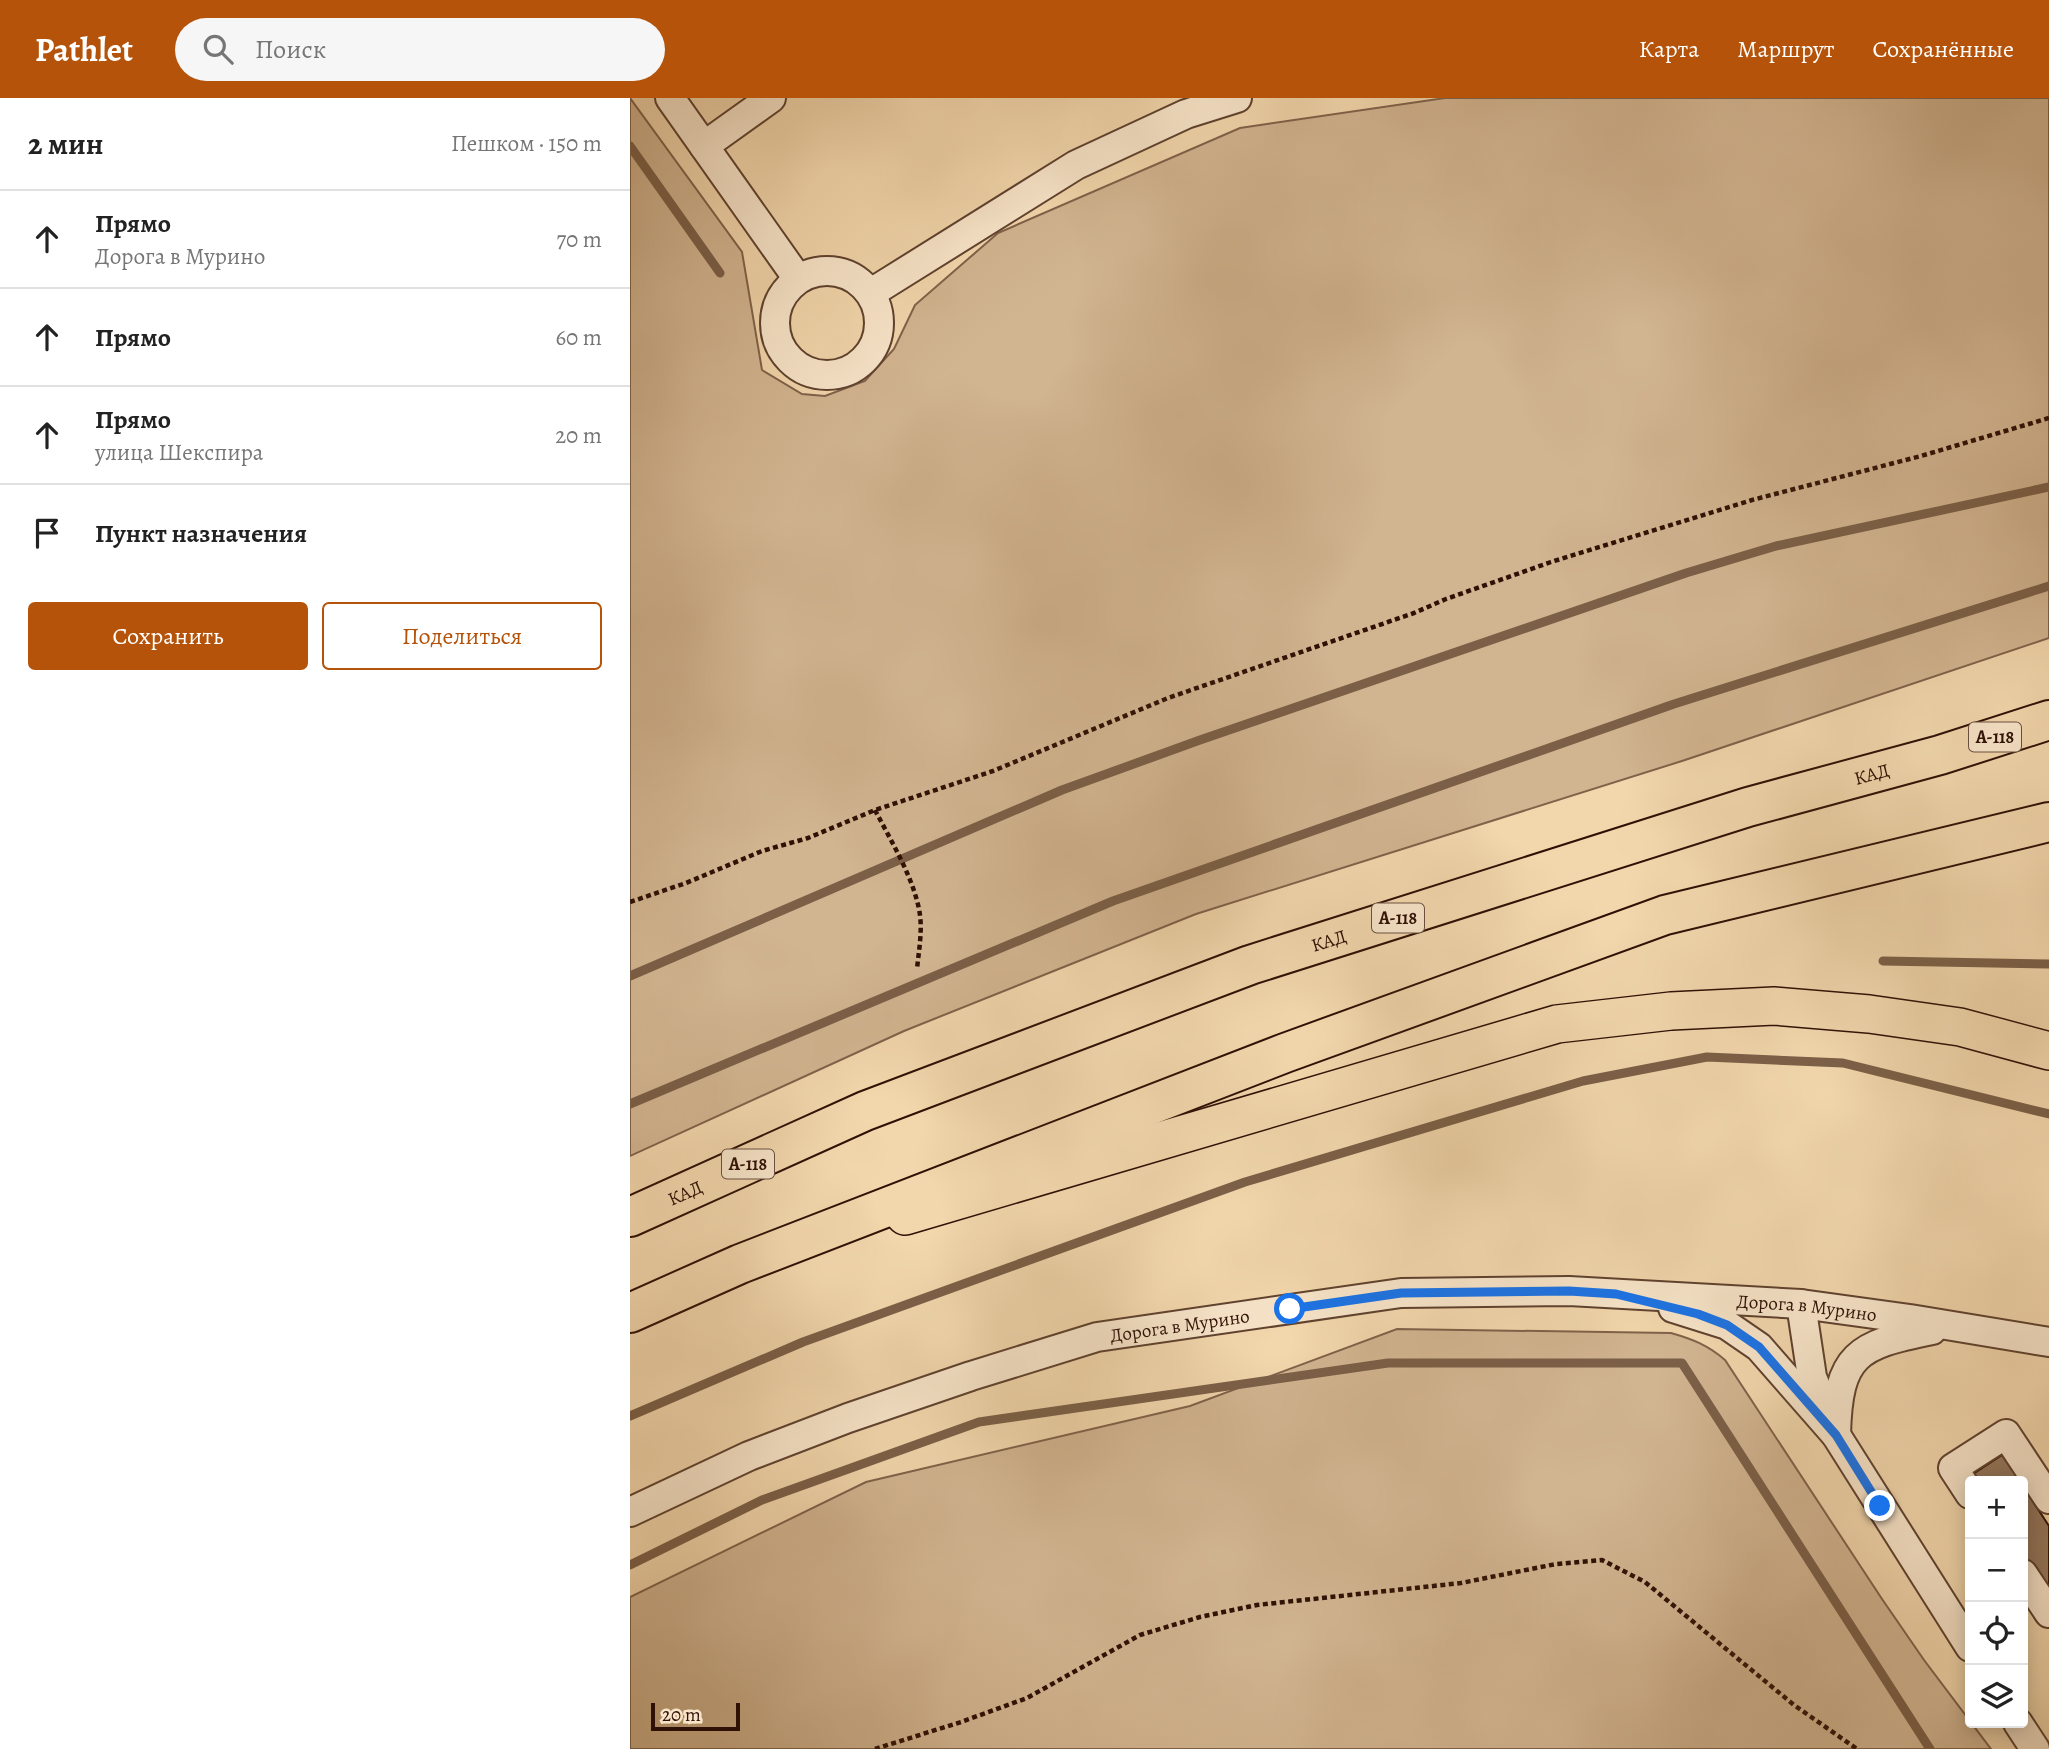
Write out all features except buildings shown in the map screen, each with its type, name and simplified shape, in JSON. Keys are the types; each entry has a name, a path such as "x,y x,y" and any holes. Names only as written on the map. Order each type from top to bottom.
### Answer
{"highway":[{"name":"КАД","path":"630,1217 865,1111 1250,965 1748,807 1940,755 2049,720"},
{"path":"630,1313 740,1264 1285,1053 1665,915 2049,822"}],"main road":[{"path":"740,1264 1557,1024 1671,1011 1774,1006 1869,1014 1960,1027 2049,1051"}],"street":[{"path":"670,98 798,279"},
{"path":"704,146 771,98"},
{"path":"871,293 1076,165 1186,114 1237,98"},
{"path":"829,270 845,273 859,281 871,293 878,310 879,327 875,344 865,359 851,370 834,375 817,374 800,368 787,357 778,342 774,324 777,307 785,291 798,279 813,272 829,270"},
{"name":"Дорога в Мурино","path":"630,1511 749,1456 848,1418 1097,1337 1401,1293 1569,1291 1801,1304 2049,1342"},
{"path":"1616,1294 1698,1314 1727,1325 1759,1347 1836,1435 1965,1639"},
{"path":"1801,1304 1812,1377 1836,1435"},
{"path":"1836,1435 1837,1399 1842,1377 1859,1353 1889,1338 1951,1326"},
{"path":"1965,1486 1953,1468 2006,1434 2049,1499"},
{"path":"2028,1582 2049,1613"},
{"path":"2021,1728 2035,1749"}],"path":[{"path":"630,902 686,883 762,851 808,838 876,810 993,771 1168,698 1414,613 1551,562 1752,500 1921,456 2049,418"},
{"path":"876,810 908,878 919,909 921,935 917,969"},
{"path":"874,1749 1027,1698 1140,1635 1200,1617 1257,1605 1461,1583 1556,1564 1602,1560 1645,1582 1794,1705 1857,1749"}],"shaded area":[{"path":"630,98 742,252 762,370 802,394 825,396 865,381 894,349 915,305 998,233 1240,128 1445,98 2049,98 2049,638 1682,761 1196,914 904,1031 630,1156"},
{"path":"1397,1329 1671,1333 1693,1340 1725,1360 1882,1599 1965,1714 1965,1728 1975,1728 1991,1749 630,1749 630,1597 866,1482 1190,1406"}],"waterway":[{"path":"630,146 720,273"},
{"path":"630,976 1062,790 1200,740 1686,573 1776,546 2049,487"},
{"path":"630,1104 1113,901 1674,704 2049,586"},
{"path":"1883,961 2049,964"},
{"path":"630,1416 803,1342 1245,1182 1583,1081 1707,1057 1843,1063 2049,1114"},
{"path":"630,1565 762,1500 979,1422 1388,1363 1682,1363 1930,1749"}],"route":[{"path":"1290,1309 1401,1293 1569,1291 1616,1294 1698,1314 1727,1325 1759,1347 1836,1435 1880,1506"}]}
